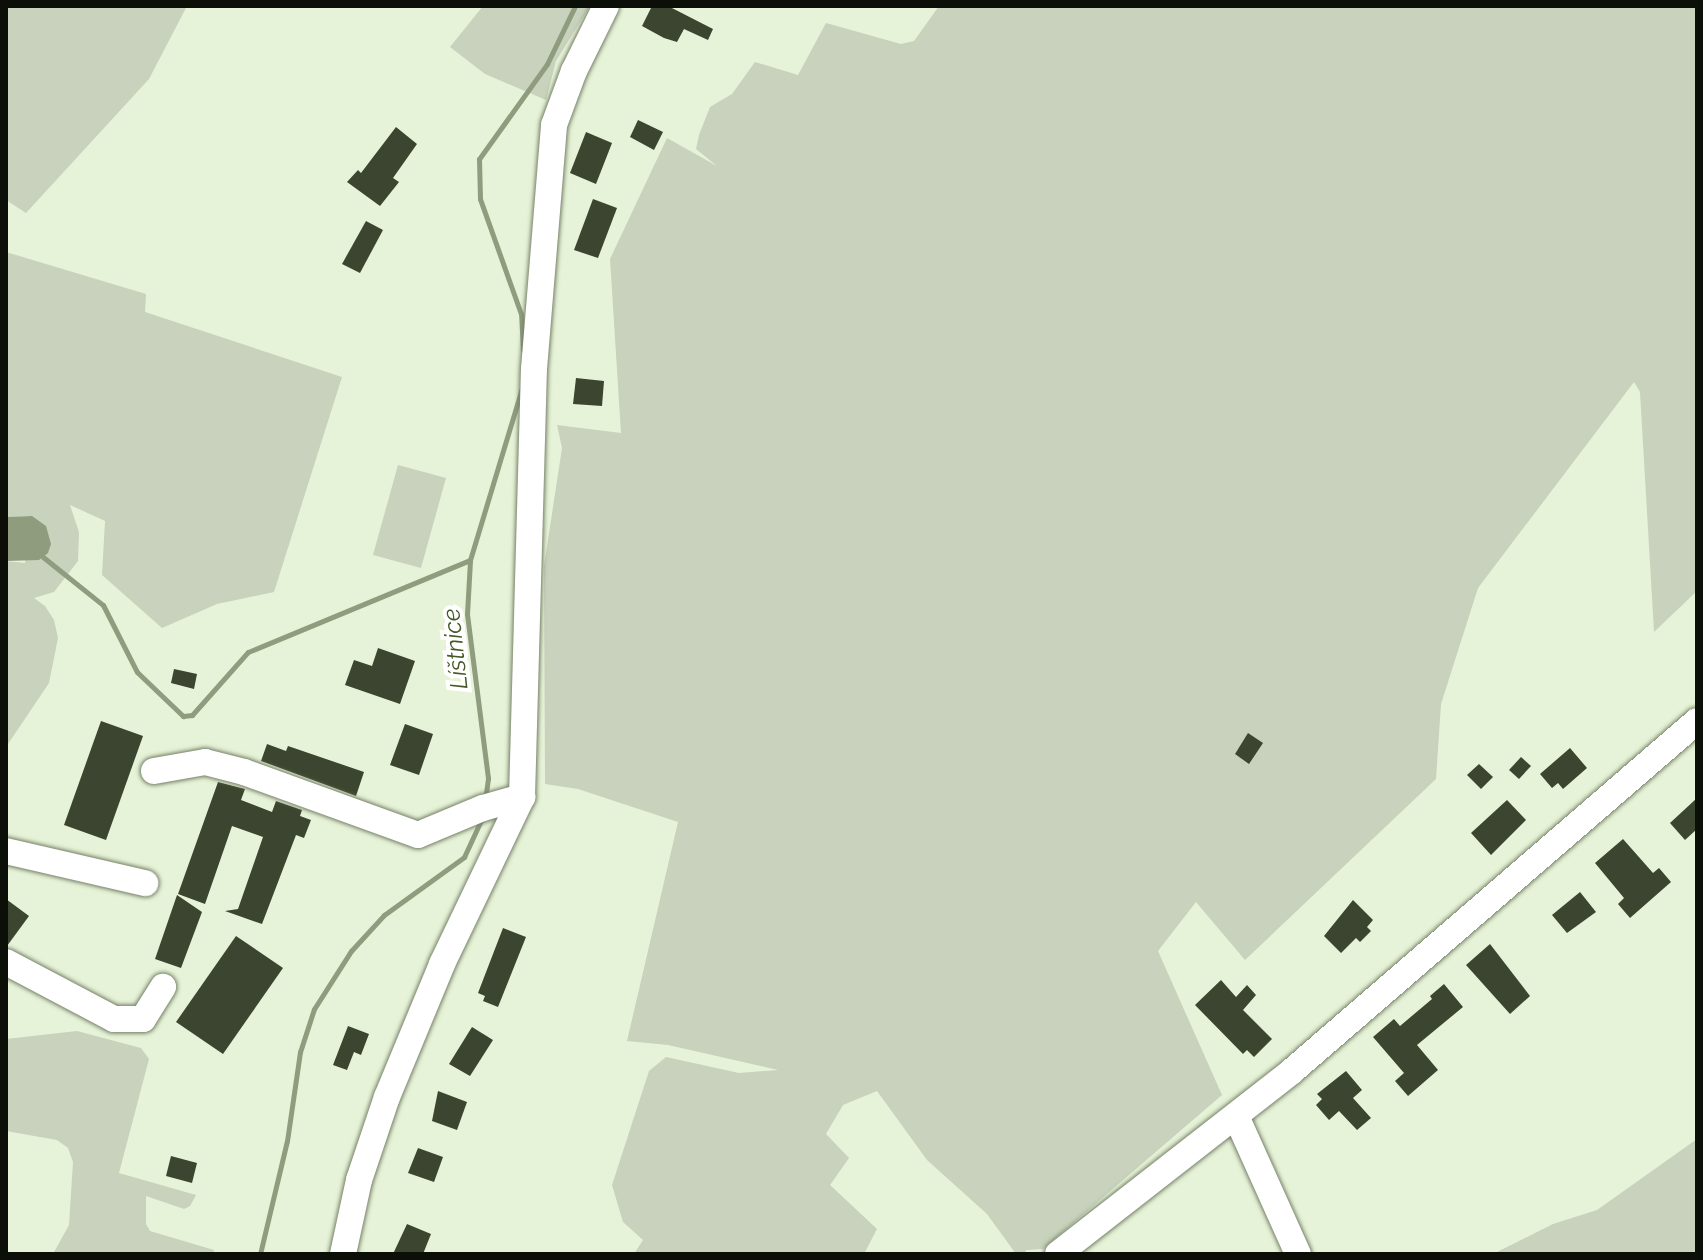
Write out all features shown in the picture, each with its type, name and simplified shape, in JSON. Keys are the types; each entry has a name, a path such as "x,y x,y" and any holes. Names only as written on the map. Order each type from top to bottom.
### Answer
{"street":[{"path":"343,1254 359,1180 387,1097 442,964 522,797 534,369 554,125 574,71 606,6"},
{"path":"1058,1254 1236,1116 1697,721"},
{"path":"154,771 205,762 231,768 418,835 483,808 522,797"},
{"path":"6,851 145,883"},
{"path":"6,962 114,1019 143,1019 163,987"},
{"path":"1236,1116 1298,1254"}],"shaded area":[{"path":"6,6 187,6 149,79 26,213 6,200"},
{"path":"483,6 590,6 556,61 546,100 485,74 450,47"},
{"path":"939,6 1697,6 1697,591 1654,632 1640,392 1634,382 1478,588 1441,704 1436,779 1245,960 1196,902 1158,951 1222,1095 1043,1249 1026,1250 1025,1254 1016,1254 987,1214 927,1160 877,1091 843,1105 826,1134 849,1158 830,1185 877,1229 864,1254 634,1254 643,1240 623,1222 612,1185 649,1071 666,1057 739,1073 778,1070 668,1045 627,1041 678,822 578,789 545,784 544,566 562,448 557,425 621,433 610,259 667,138 717,166 696,149 699,135 710,107 732,94 755,62 798,75 826,23 901,44 914,41"},
{"path":"6,252 146,294 145,312 342,377 274,592 217,604 162,628 102,575 105,521 70,505 79,532 78,561 54,592 34,598 45,606 54,620 58,638 49,683 6,747 6,561 25,563 32,516 6,517"},
{"path":"398,465 446,478 421,568 373,555"},
{"path":"32,516 46,526 51,544 48,553 39,560 6,561 6,517"},
{"path":"77,1031 141,1048 149,1059 119,1173 196,1195 190,1206 184,1209 146,1196 146,1224 150,1231 214,1250 213,1254 53,1254 69,1225 73,1162 68,1148 57,1140 6,1131 6,1039"},
{"path":"1697,1139 1697,1254 1493,1254 1553,1224 1597,1210"}],"building":[{"path":"652,6 668,6 713,29 708,40 684,29 677,42 642,26"},
{"path":"638,120 663,132 654,150 630,137"},
{"path":"396,127 417,144 393,178 399,182 380,206 347,182 358,170 361,173"},
{"path":"586,132 612,143 596,184 570,173"},
{"path":"593,199 617,208 598,258 574,250"},
{"path":"366,221 383,230 360,273 342,264"},
{"path":"576,378 604,381 602,406 573,404"},
{"path":"378,648 415,661 400,704 345,685 354,660 372,666"},
{"path":"174,669 197,674 194,689 171,683"},
{"path":"101,721 143,736 106,840 64,825"},
{"path":"405,724 433,734 419,775 390,765"},
{"path":"1248,733 1263,743 1249,764 1235,754"},
{"path":"267,744 286,751 288,746 364,772 356,796 261,761"},
{"path":"1570,748 1587,768 1563,789 1558,783 1552,788 1540,774"},
{"path":"1521,757 1531,766 1519,779 1509,770"},
{"path":"1479,764 1493,777 1481,789 1467,775"},
{"path":"218,782 245,789 241,800 272,812 276,801 302,810 300,816 311,820 304,838 296,835 262,924 225,911 238,909 263,837 232,826 205,904 178,894"},
{"path":"1697,798 1697,829 1685,840 1670,823"},
{"path":"1507,800 1526,820 1491,855 1471,833"},
{"path":"1623,839 1653,873 1659,868 1671,882 1630,918 1618,904 1624,898 1595,863"},
{"path":"1580,892 1596,912 1567,933 1552,915"},
{"path":"177,895 202,912 181,968 155,959"},
{"path":"6,899 29,916 7,946 6,946"},
{"path":"1353,900 1373,920 1367,927 1371,931 1360,942 1356,938 1341,953 1324,936"},
{"path":"503,928 526,937 498,1007 483,1001 485,996 478,993"},
{"path":"236,936 283,968 223,1054 176,1022"},
{"path":"1490,944 1530,996 1510,1014 1466,965"},
{"path":"1221,980 1236,997 1247,985 1256,995 1243,1010 1272,1039 1254,1057 1247,1050 1243,1054 1195,1005"},
{"path":"1444,984 1463,1007 1417,1045 1438,1070 1408,1096 1395,1081 1404,1073 1373,1037 1394,1019 1400,1026 1432,999 1430,996"},
{"path":"348,1026 369,1034 361,1055 354,1052 347,1070 333,1065"},
{"path":"472,1027 493,1040 470,1076 449,1064"},
{"path":"1346,1071 1362,1090 1353,1098 1371,1118 1357,1130 1339,1111 1329,1120 1316,1105 1322,1099 1317,1094"},
{"path":"438,1091 467,1102 457,1130 432,1121"},
{"path":"418,1148 443,1157 434,1182 408,1173"},
{"path":"171,1156 197,1163 192,1183 166,1176"},
{"path":"407,1224 431,1234 423,1254 393,1254"}],"waterway":[{"name":"Líštnice","path":"523,350 521,314 480,199 479,159 547,64 575,6"},
{"name":"Líštnice","path":"485,800 488,778 467,614 470,560 522,388"},
{"path":"43,557 103,605 137,672 183,716 192,715 248,652 470,560"},
{"name":"Líštnice","path":"260,1254 287,1141 300,1052 314,1009 351,951 384,915 464,857 482,818"}]}
